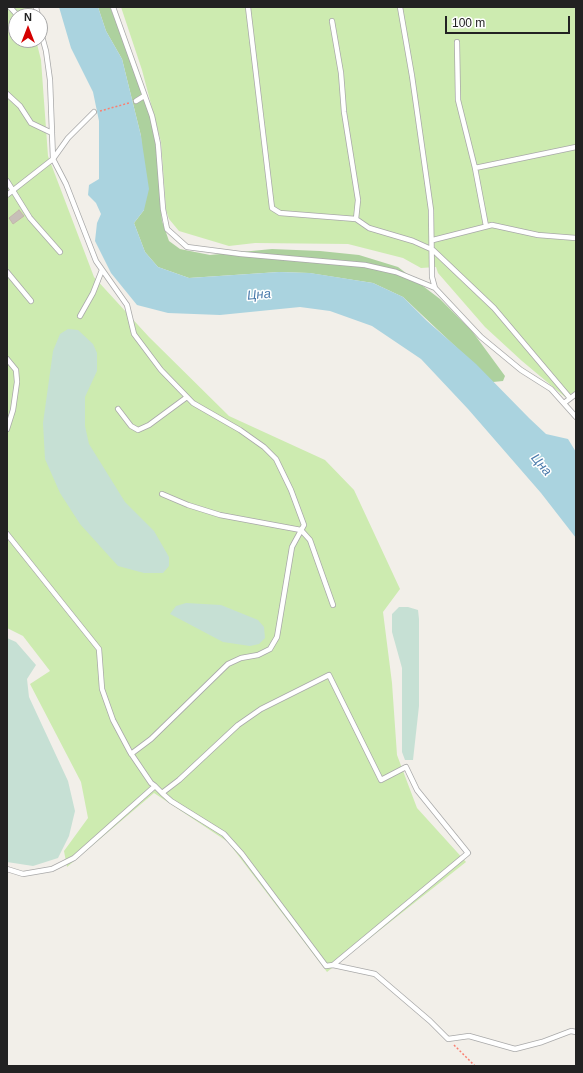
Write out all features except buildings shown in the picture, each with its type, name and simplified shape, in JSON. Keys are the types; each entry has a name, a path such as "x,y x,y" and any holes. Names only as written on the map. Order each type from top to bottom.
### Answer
{"lane":[{"path":"113,7 152,116 158,144 163,209 167,229 187,247 241,254 365,265 396,272 435,288 481,338 521,370 551,389 576,417"},
{"path":"248,7 272,208 280,214 356,220 370,228 413,241 433,250 494,308 570,398"},
{"path":"400,7 412,76 430,202 433,250 432,277 435,288"},
{"path":"332,21 341,73 344,112 358,200 356,220"},
{"path":"457,42 458,100 475,168 486,226"},
{"path":"45,48 53,159 66,184 96,261 127,305 134,334 161,370 192,403 240,430 264,447 276,459 291,490 304,525 292,547 277,637 270,649 258,655 241,658 228,664 151,739 131,754"},
{"path":"7,94 20,106 31,123 52,133"},
{"path":"136,101 144,96"},
{"path":"7,195 53,159 68,138 94,112"},
{"path":"475,168 576,147"},
{"path":"7,181 30,218 60,252"},
{"path":"432,240 492,225 538,235 576,238"},
{"path":"80,316 93,293 102,270"},
{"path":"7,272 31,301"},
{"path":"7,359 16,370 13,410 7,429"},
{"path":"564,404 576,394"},
{"path":"118,409 131,426 138,430 149,425 187,397"},
{"path":"162,494 188,505 220,514 301,530 310,540 333,606"},
{"path":"7,534 99,649 102,689 113,720 131,754 155,786 171,801 224,834 242,854 326,966 333,965 375,974 430,1021 448,1039 469,1036 515,1050 571,1031 576,1032"},
{"path":"162,792 179,780 238,725 255,713 329,675 381,780 406,767 418,790 468,853 333,965"},
{"path":"7,869 23,874 52,869 74,858 155,786"}],"path":[{"path":"94,112 136,101"},
{"path":"448,1039 475,1066"}],"green space":[{"path":"7,7 32,7 8,8 8,48 38,48 41,60 48,156 94,277 149,337 229,416 325,460 354,490 400,589 383,612 392,683 397,755 417,808 466,862 327,972 228,842 154,793 67,867 64,851 88,818 81,782 30,684 50,671 23,636 7,628"},
{"path":"98,7 110,7 151,109 157,156 162,221 169,241 180,249 210,255 272,249 320,251 359,255 398,267 440,299 472,331 505,376 503,381 493,382 403,297 373,283 309,273 279,272 189,278 158,267 145,252 134,223 144,210 141,136 122,59 106,31"},
{"path":"121,7 576,7 576,391 565,397 522,361 485,327 438,273 436,267 421,268 403,258 348,244 255,243 229,246 179,231 169,219 166,210 161,142 142,70"},
{"path":"68,329 78,330 93,344 97,353 97,371 85,397 85,426 89,444 125,502 154,531 169,557 169,566 163,573 144,573 118,566 80,524 60,493 45,459 43,423 53,351 60,334"},
{"path":"186,603 221,605 258,620 264,627 265,638 259,644 250,646 223,642 170,614 176,606"},
{"path":"399,607 408,607 418,610 419,619 419,706 413,760 405,760 402,752 402,668 392,632 392,614"},
{"path":"7,638 16,642 36,665 27,679 29,697 68,781 75,811 69,836 58,858 33,866 7,862"}],"water":[{"name":"Цна","path":"59,7 98,7 106,31 122,59 141,136 149,189 144,210 134,223 145,252 158,267 189,278 279,272 310,273 373,283 403,297 427,321 476,364 546,434 568,439 576,452 576,538 541,493 468,409 421,359 372,326 330,311 300,307 220,315 168,313 137,305 111,273 95,241 97,223 101,214 96,203 88,195 89,185 99,179 99,121 93,92 71,48"}]}
